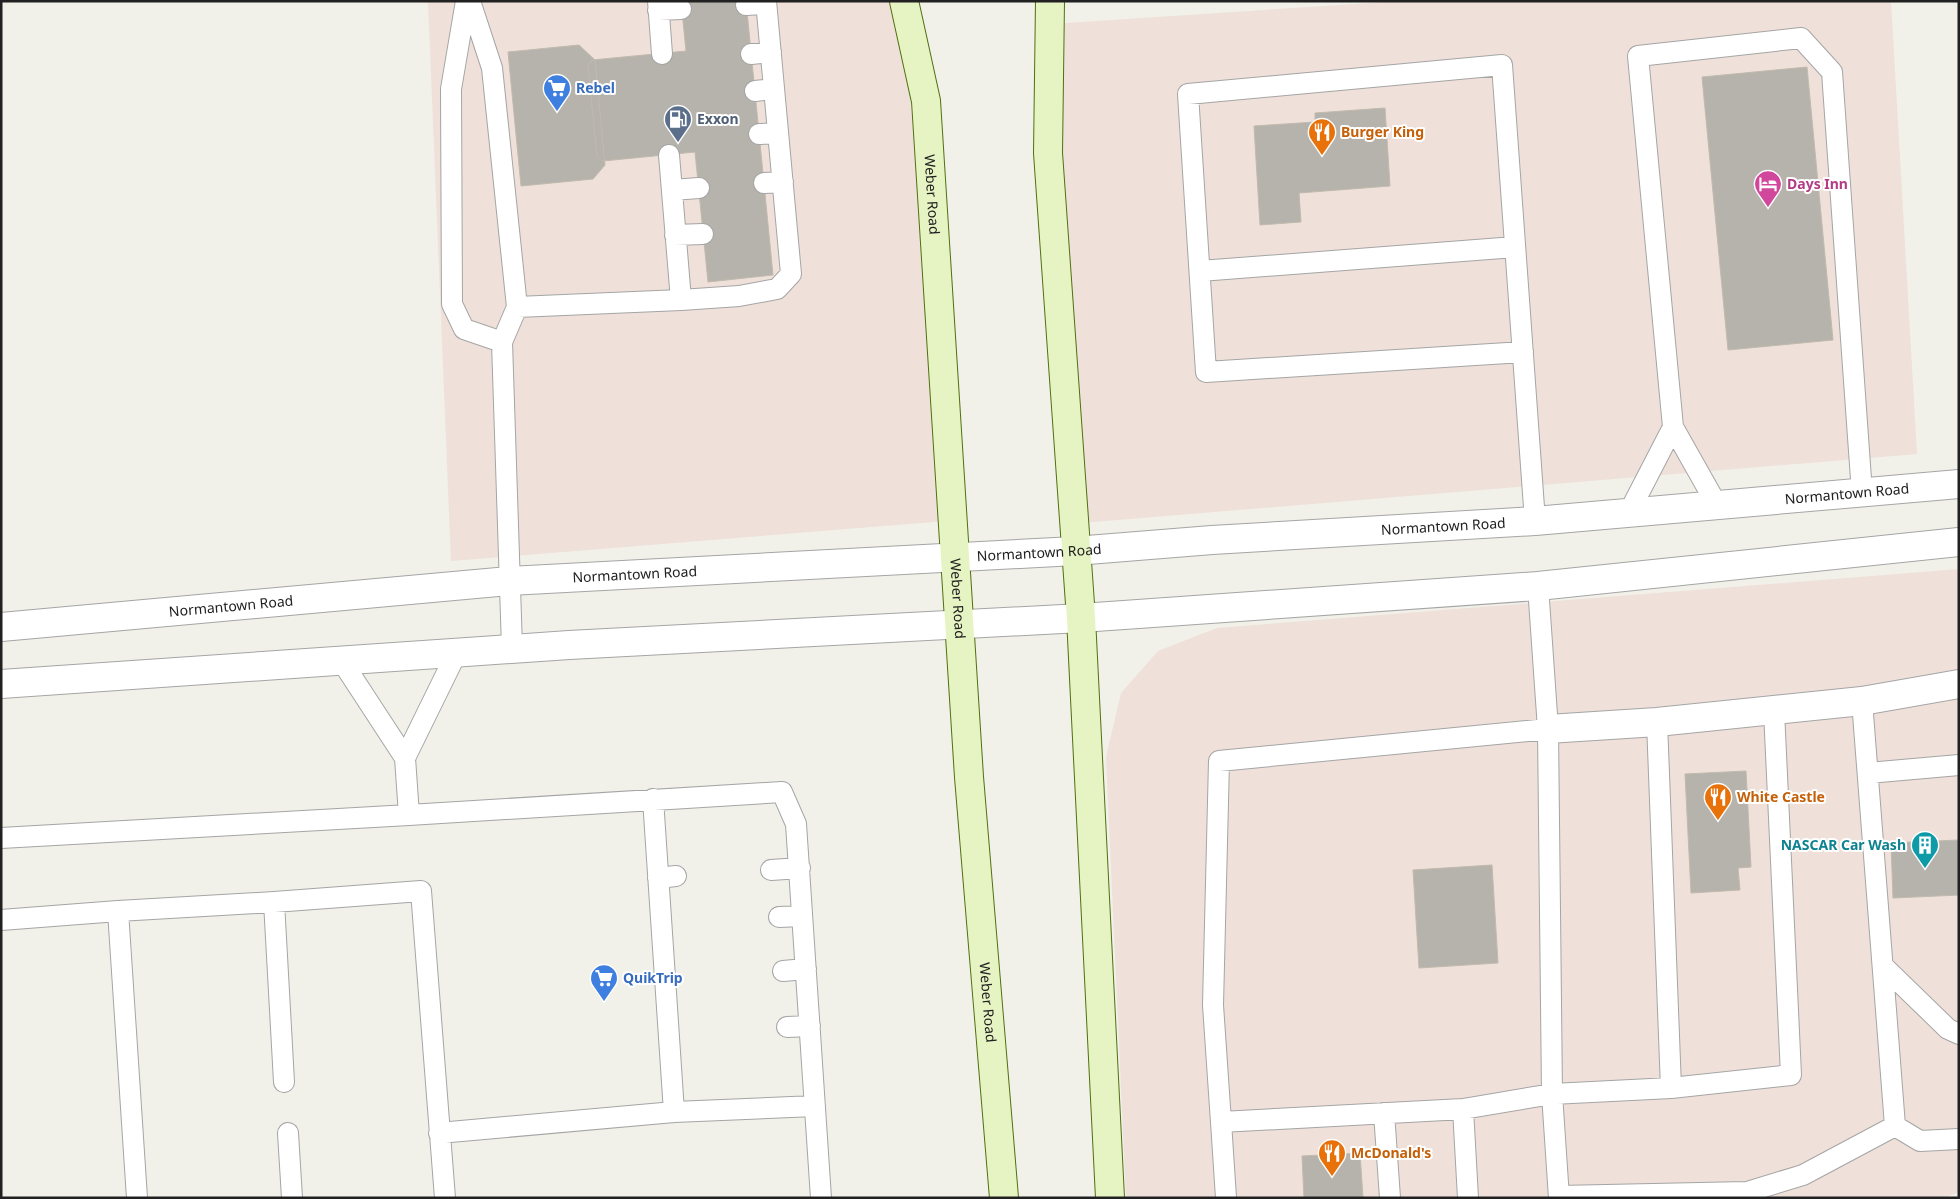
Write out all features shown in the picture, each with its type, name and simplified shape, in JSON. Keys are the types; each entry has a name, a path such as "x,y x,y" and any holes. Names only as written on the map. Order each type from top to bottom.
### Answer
{"main road":[{"name":"Weber Road","path":"904,1 926,101 970,787 1004,1198"},
{"path":"1050,1 1048,153 1081,618 1110,1198"}],"street":[{"name":"Normantown Road","path":"1,627 509,581 1075,551 1212,540 1535,521 1959,484"},
{"path":"1,684 512,648 1081,618 1538,586 1959,542"},
{"path":"1548,729 1657,722 1862,701 1959,684"}],"lane":[{"path":"466,1 451,89 452,304 464,329 502,342"},
{"path":"470,1 492,68 517,307 502,342 512,648"},
{"path":"517,307 738,296 776,289 791,274 778,227 764,90 771,52 766,2 746,5"},
{"path":"662,54 658,6 681,9"},
{"path":"1717,505 1672,427 1638,56 1800,38 1832,72 1862,493"},
{"path":"751,54 771,52"},
{"path":"1523,352 1206,372 1188,94 1502,65 1515,248 1523,352 1535,521"},
{"path":"669,155 681,300"},
{"path":"672,190 699,188"},
{"path":"675,235 703,234"},
{"path":"1200,272 1515,248"},
{"path":"1628,514 1672,427"},
{"path":"1538,586 1548,729 1552,1094 1559,1197 1747,1192 1803,1175 1895,1126"},
{"path":"405,758 458,652"},
{"path":"341,660 405,758 409,815"},
{"path":"1862,701 1895,1126"},
{"path":"1221,1122 1463,1109 1552,1094 1671,1088 1791,1075 1774,710"},
{"path":"1657,722 1671,1088"},
{"path":"1226,1198 1213,1005 1219,762 1548,729"},
{"path":"1868,774 1959,765"},
{"path":"1,838 782,792 796,824 821,1198"},
{"path":"653,799 667,877 678,1035 674,1112"},
{"path":"771,870 800,868"},
{"path":"1,920 421,891 445,1198"},
{"path":"274,902 284,1082"},
{"path":"118,911 136,1198"},
{"path":"779,917 802,916"},
{"path":"1883,966 1948,1029 1959,1034"},
{"path":"783,971 806,969"},
{"path":"787,1027 810,1026"},
{"path":"439,1133 674,1112 816,1106"},
{"path":"1463,1109 1468,1198"},
{"path":"1384,1113 1390,1198"},
{"path":"1895,1126 1920,1141 1959,1139"},
{"path":"288,1134 292,1198"}],"shaded area":[{"path":"428,1 902,1 946,521 451,561"},
{"path":"1401,1 1891,1 1917,454 1069,524 1036,25"},
{"path":"1959,569 1959,1192 1944,1198 1126,1198 1106,757 1121,693 1158,651 1217,628"}],"building":[{"name":"Exxon","path":"681,1 746,1 773,275 708,282 695,152 603,161 597,156 588,67 592,60 686,51"},
{"name":"Rebel","path":"579,45 595,60 605,165 593,179 521,186 508,52"},
{"name":"Days Inn","path":"1807,67 1833,340 1728,350 1702,77"},
{"name":"Burger King","path":"1385,108 1390,186 1299,193 1301,222 1260,225 1254,126 1315,122 1315,113"},
{"name":"White Castle","path":"1746,771 1751,867 1738,868 1740,890 1691,893 1685,774"},
{"name":"NASCAR Car Wash","path":"1959,840 1959,895 1893,898 1891,843"},
{"path":"1492,865 1498,963 1419,968 1413,870"},
{"name":"McDonald's","path":"1360,1153 1363,1198 1304,1198 1302,1156"}],"place":[{"name":"Rebel","path":"557,112"},
{"name":"Exxon","path":"678,143"},
{"name":"Burger King","path":"1322,156"},
{"name":"Days Inn","path":"1768,208"},
{"name":"White Castle","path":"1718,821"},
{"name":"NASCAR Car Wash","path":"1925,869"},
{"name":"QuikTrip","path":"604,1002"},
{"name":"McDonald's","path":"1332,1177"}]}
